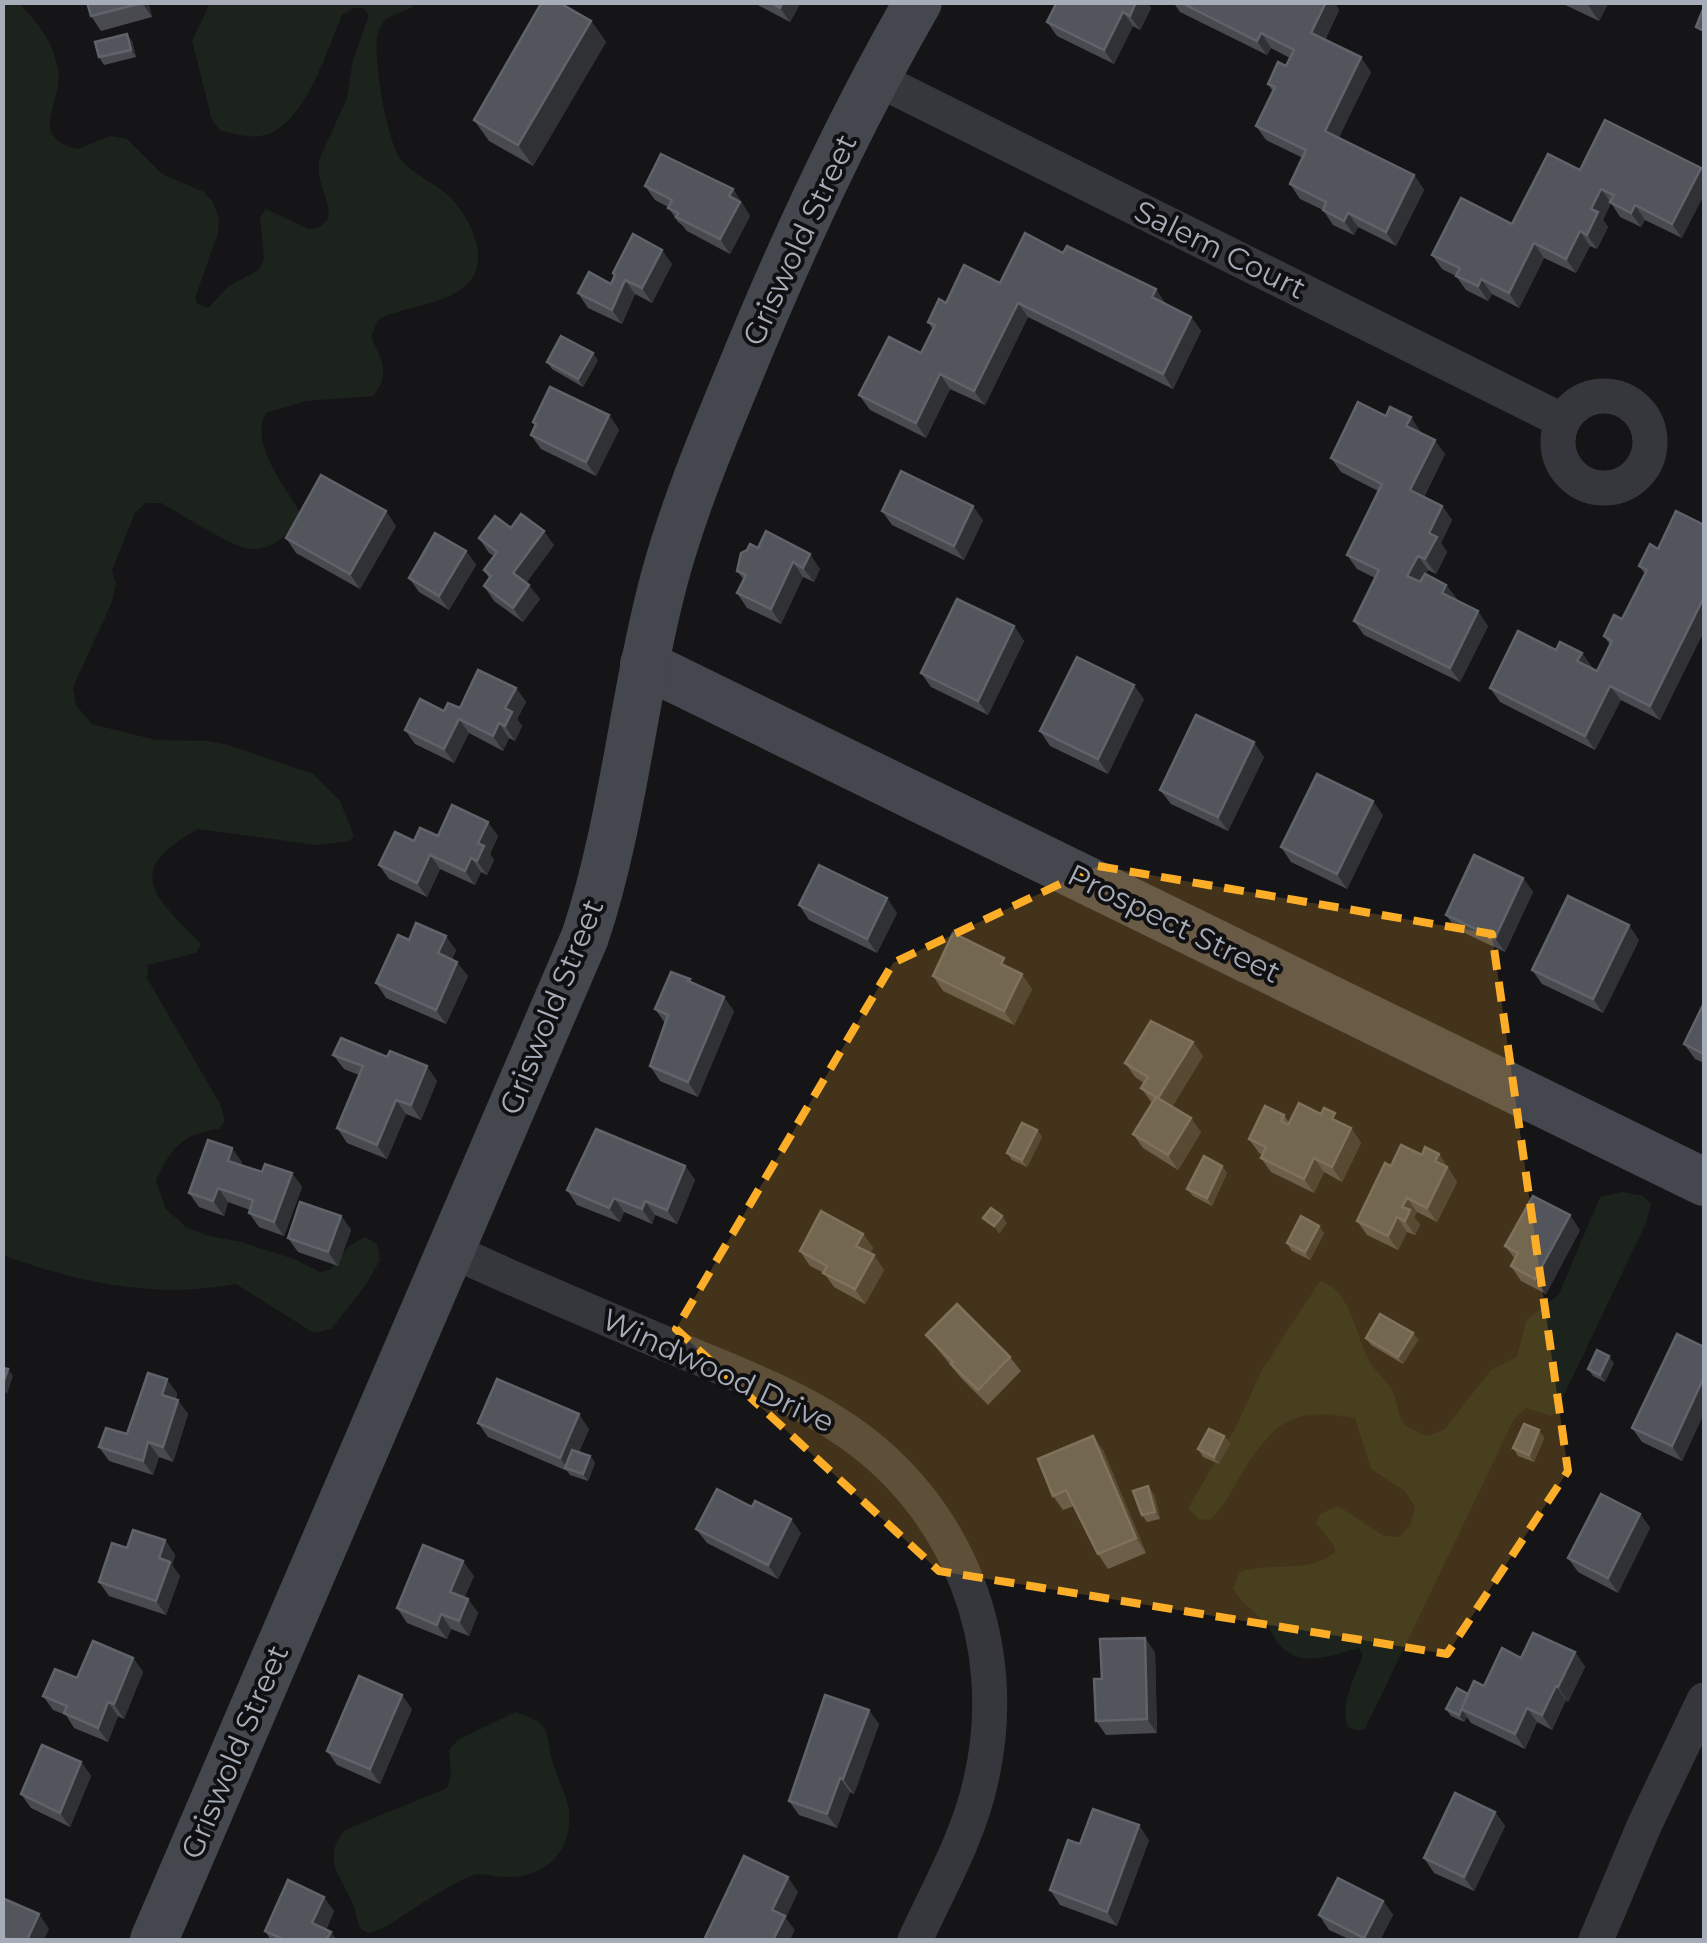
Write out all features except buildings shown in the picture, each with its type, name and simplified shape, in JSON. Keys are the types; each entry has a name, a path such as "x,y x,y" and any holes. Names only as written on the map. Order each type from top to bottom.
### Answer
{"main road":[{"name":"Griswold Street","path":"154,1940 585,937 610,850 644,664 667,570 714,434 799,236 918,2"},
{"name":"Prospect Street","path":"644,664 1704,1182"}],"street":[{"name":"Salem Court","path":"877,79 1563,421"},
{"name":"Windwood Drive","path":"450,1250 814,1410 874,1452 903,1479 952,1545 969,1582 988,1662 988,1743 970,1818 915,1940"},
{"path":"1596,1940 1644,1826 1704,1700"}],"highlighted area":[{"path":"1098,866 1492,934 1568,1471 1447,1654 939,1571 676,1329 893,963"}],"shaded area":[{"path":"3,3 19,3 52,50 58,70 50,117 53,136 78,149 111,136 127,139 162,174 204,192 213,202 219,219 218,233 195,298 208,308 229,286 259,270 264,259 260,217 266,209 308,229 327,221 329,210 319,176 319,160 347,98 353,60 369,15 363,8 354,8 342,15 301,105 275,131 251,136 221,131 212,120 192,41 210,3 414,3 413,7 385,19 378,33 377,60 386,119 402,161 451,198 464,216 478,250 475,272 460,290 378,320 371,337 383,374 373,396 306,401 266,413 262,425 265,451 301,514 286,535 262,548 245,548 161,503 146,503 135,513 112,570 116,584 112,602 73,687 76,705 92,724 156,740 228,745 313,774 340,801 354,836 349,841 317,845 198,829 174,844 159,859 153,885 171,912 201,944 196,953 148,965 147,978 220,1104 225,1121 219,1129 187,1139 166,1160 156,1181 166,1209 186,1227 294,1259 320,1272 330,1270 350,1245 365,1237 377,1244 380,1260 331,1329 314,1333 236,1284 177,1290 118,1286 3,1255"},
{"path":"1622,1192 1643,1196 1651,1204 1646,1223 1556,1412 1551,1416 1526,1408 1514,1419 1365,1729 1348,1727 1345,1710 1363,1655 1359,1648 1327,1657 1296,1656 1278,1643 1233,1588 1240,1572 1301,1566 1335,1552 1316,1523 1320,1514 1338,1506 1384,1536 1400,1537 1411,1523 1415,1507 1405,1491 1371,1469 1355,1418 1318,1414 1290,1420 1256,1451 1210,1520 1198,1519 1188,1508 1235,1429 1262,1370 1320,1281 1340,1294 1366,1355 1390,1387 1404,1423 1427,1436 1445,1429 1491,1370 1517,1357 1526,1321 1559,1294 1600,1197"},
{"path":"515,1712 543,1726 567,1800 568,1834 556,1856 547,1865 523,1875 471,1876 383,1928 370,1933 362,1930 334,1860 334,1851 345,1830 447,1788 451,1776 449,1750 458,1740"}]}
